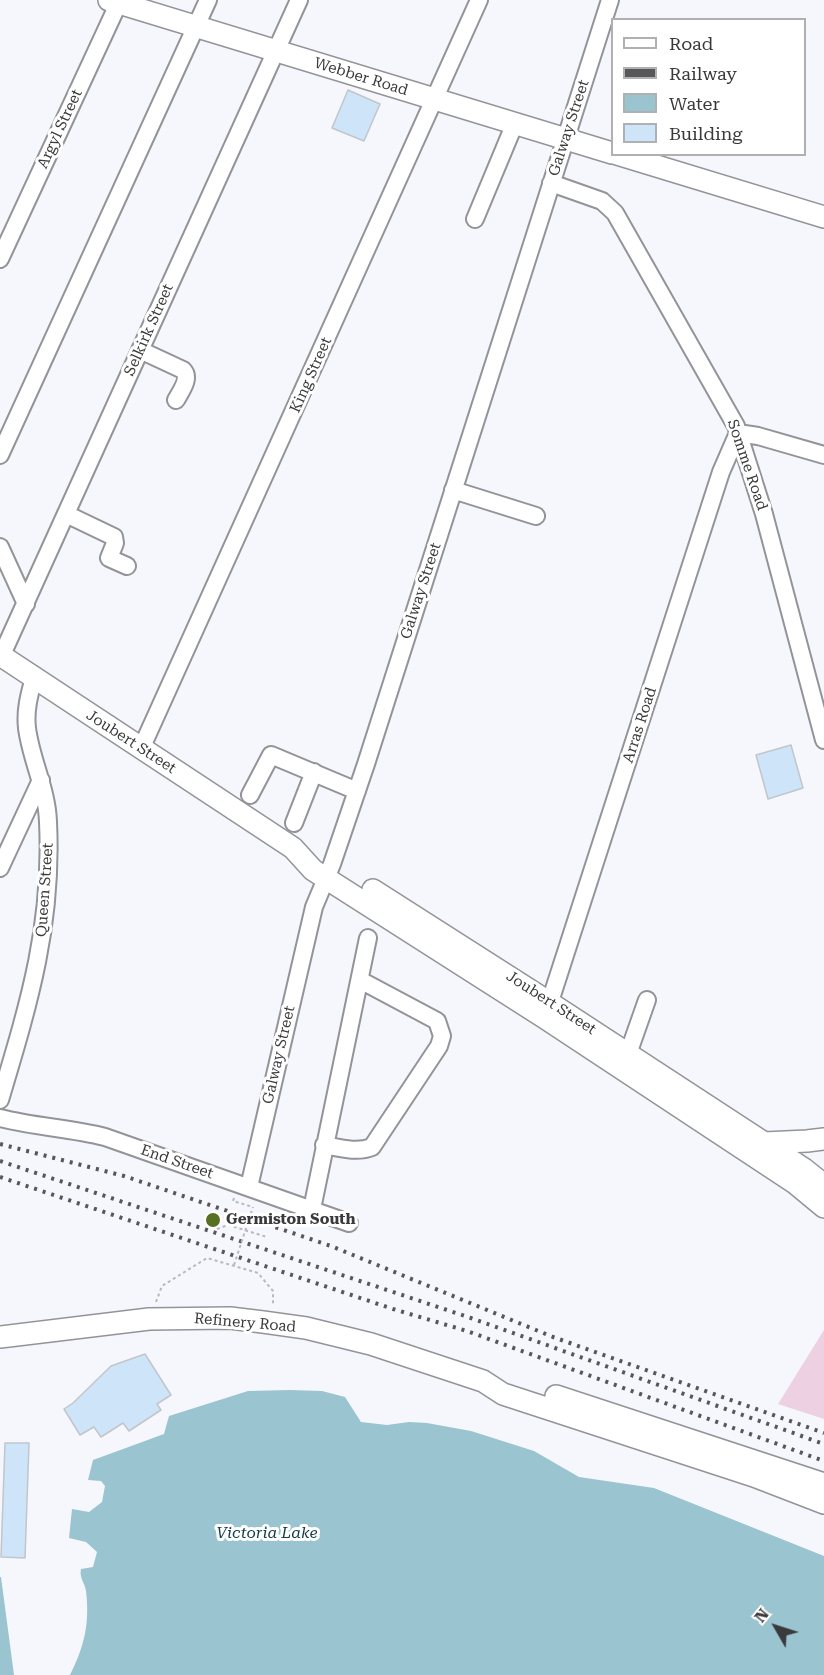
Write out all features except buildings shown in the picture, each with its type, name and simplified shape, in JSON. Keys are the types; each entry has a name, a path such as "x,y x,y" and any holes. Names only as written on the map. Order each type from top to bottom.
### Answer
{"main road":[{"name":"Webber Road","path":"116,1 611,153"},
{"path":"624,156 824,217"},
{"name":"Joubert Street","path":"0,657 292,848 314,870 329,871 548,1010 799,1176"},
{"name":"Joubert Street","path":"548,1010 628,1054 764,1143 799,1176"},
{"path":"799,1176 824,1141"},
{"path":"764,1143 824,1141"},
{"path":"799,1176 824,1185"},
{"path":"799,1176 824,1207"},
{"name":"Refinery Road","path":"0,1337 149,1319 230,1318 306,1328 371,1344 483,1381"},
{"path":"483,1381 508,1381 824,1484"},
{"path":"483,1381 503,1394 754,1476 824,1503"}],"street":[{"path":"0,455 208,0"},
{"name":"Selkirk Street","path":"0,657 299,0"},
{"name":"King Street","path":"141,749 479,0"},
{"name":"Galway Street","path":"249,1187 314,907 357,791 610,0"},
{"name":"Argyl Street","path":"0,259 116,1"},
{"path":"475,219 515,123"},
{"name":"Somme Road","path":"551,183 602,201 615,213 728,411 738,433 765,514 824,740"},
{"path":"140,350 186,373 187,378 176,400"},
{"path":"738,433 758,436 824,455"},
{"name":"Arras Road","path":"548,1010 721,472 738,433"},
{"path":"453,490 536,516"},
{"path":"66,514 114,537 115,543 109,558 127,566"},
{"path":"0,547 26,604"},
{"name":"Queen Street","path":"0,1100 29,1005 44,934 49,861 47,804 27,731 27,706 34,678"},
{"path":"250,795 271,754 357,791"},
{"path":"294,823 314,772"},
{"path":"0,868 41,780"},
{"path":"312,1209 368,938"},
{"path":"324,1145 354,1150 372,1147 439,1047 442,1036 437,1021 360,980"},
{"path":"628,1054 647,1000"},
{"name":"End Street","path":"0,1118 26,1124 82,1131 105,1137 349,1223"}],"path":[{"path":"233,1201 253,1207 234,1265"},
{"path":"223,1214 228,1225"},
{"path":"218,1229 228,1225 267,1237"},
{"path":"149,1319 162,1286 207,1258 258,1273 273,1291 273,1323"}],"shaded area":[{"path":"824,1330 824,1419 778,1404"}],"water":[{"name":"Victoria Lake","path":"248,1391 322,1391 345,1397 361,1422 387,1425 409,1422 427,1423 471,1431 534,1451 579,1477 654,1488 824,1556 824,1675 70,1675 79,1655 86,1625 86,1591 81,1569 93,1567 97,1552 86,1542 69,1538 72,1509 89,1512 102,1502 105,1486 101,1481 88,1480 93,1460 164,1434 169,1416"},
{"path":"1,1577 14,1675 0,1675"}],"railway":[{"path":"0,1144 124,1176 331,1246 553,1337 824,1433"},
{"path":"0,1161 471,1318 824,1444"},
{"path":"0,1177 393,1309 467,1331 824,1461"}],"place":[{"name":"Germiston South","path":"213,1220"}]}
